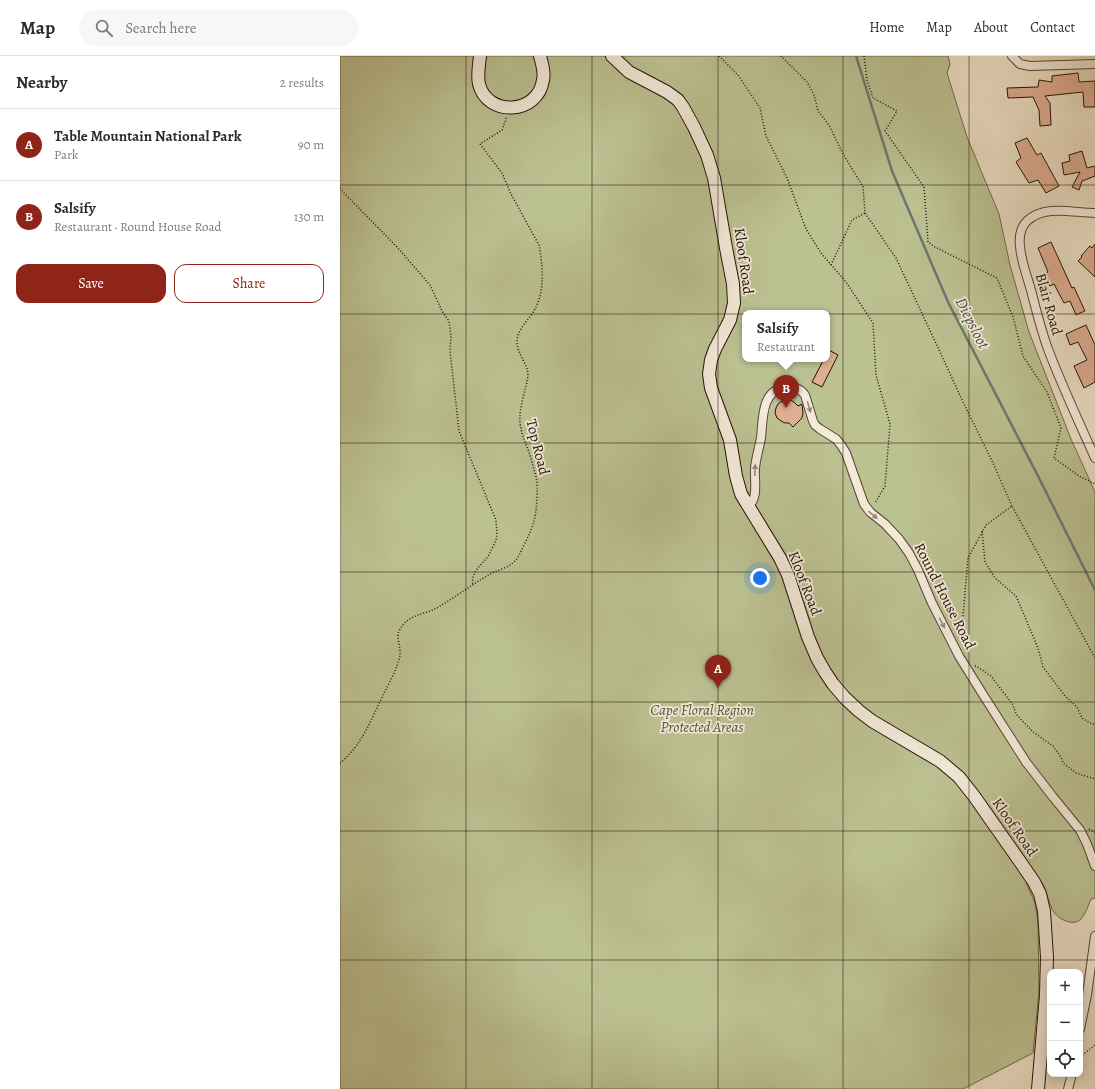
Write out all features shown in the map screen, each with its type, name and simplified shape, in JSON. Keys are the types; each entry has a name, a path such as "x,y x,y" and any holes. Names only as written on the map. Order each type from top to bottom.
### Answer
{"main road":[{"path":"480,56 478,77 482,90 494,103 501,107 510,108 519,108 528,103 540,91 544,75 540,56"},
{"name":"Kloof Road","path":"612,56 629,72 667,92 680,102 701,140 710,165 734,292 734,303 730,320 711,360 710,380 712,392 731,444 738,486 743,498 784,566 813,650 824,672 845,698 859,711 944,763 963,780 1026,870 1041,896 1044,908 1047,957 1045,1008 1038,1089"}],"street":[{"path":"1012,56 1020,64 1030,66 1095,64"},
{"name":"Blair Road","path":"1095,213 1048,211 1040,213 1027,221 1022,227 1020,245 1032,298 1048,348 1095,458"},
{"name":"Round House Road","path":"748,506 754,500 755,464 764,406 771,395 780,388 797,388 805,395 815,425 836,439 842,445 864,504 870,512 885,524 899,539 909,553 959,656 1026,762 1052,797 1080,830 1095,866"},
{"path":"1083,1014 1095,936"},
{"path":"1068,1089 1071,1077"}],"path":[{"path":"719,56 738,75 760,108 766,136 787,178 806,229 821,253 846,282 873,323 876,375 890,424 885,486 870,512"},
{"path":"781,56 807,82 814,95 818,111 829,125 842,152 863,187 865,213 896,258 1012,506 1095,658"},
{"path":"864,56 867,80 873,98 898,112 885,131 924,187 928,242 935,248 997,278 1013,317 1023,356 1047,392 1061,428 1054,458 1079,476 1095,484"},
{"name":"Top Road","path":"340,763 349,756 366,732 392,677 400,654 400,645 397,636 404,624 418,614 433,610 490,574 513,563 518,557 529,536 535,520 538,486 536,475 522,436 520,423 521,409 528,376 517,341 521,329 539,301 542,281 541,254 539,245 511,194 502,172 480,144 502,130 510,108"},
{"path":"340,188 398,248 430,285 442,311 449,321 451,336 450,351 459,432 496,520 496,539 489,555 474,573 472,579 473,585"},
{"path":"831,265 852,220 865,213"},
{"path":"959,656 968,558 986,525 1012,506"},
{"path":"982,531 985,562 995,578 1016,596 1038,648 1043,667 1065,696 1077,707 1082,718 1092,724 1095,724"},
{"path":"967,668 976,666 991,676 1013,705 1016,714 1033,732 1053,746 1061,757 1063,763 1076,773 1095,779"},
{"path":"1083,1055 1095,1045"}],"green space":[{"name":"Cape Floral Region Protected Areas","path":"340,56 948,56 950,64 947,73 967,137 999,214 1010,265 1029,332 1071,439 1095,492 1095,898 1091,899 1086,912 1081,919 1070,922 1058,917 1055,914 1050,905 1043,884 1026,883 1035,903 1038,923 1039,992 1033,1053 963,1089 340,1089"}],"building":[{"path":"1078,73 1079,82 1095,81 1095,107 1084,107 1083,92 1045,96 1050,103 1051,125 1040,126 1039,110 1033,97 1008,98 1007,88 1038,87 1039,80 1052,82 1052,76"},
{"path":"1027,138 1037,155 1041,153 1059,186 1046,193 1038,180 1029,183 1016,162 1021,158 1015,143"},
{"path":"1082,151 1087,168 1095,166 1095,176 1082,181 1079,190 1072,187 1080,172 1064,175 1062,163 1070,161 1069,155"},
{"path":"1051,242 1072,288 1074,287 1085,311 1076,315 1070,301 1064,303 1054,284 1050,286 1045,274 1048,272 1038,248"},
{"path":"1095,244 1095,277 1078,261 1090,246 1092,248"},
{"path":"1086,325 1095,345 1095,382 1084,388 1074,366 1087,360 1078,342 1070,345 1066,334"},
{"path":"830,351 838,355 822,387 812,382 822,362 830,362"},
{"path":"786,400 791,400 798,406 802,404 802,418 793,427 789,423 785,423 777,418 775,413 778,404"}],"waterway":[{"name":"Diepsloot","path":"856,56 892,171 948,302 1095,590"}],"place":[{"name":"Salsify","path":"786,408"},
{"name":"Table Mountain National Park","path":"718,688"}]}
